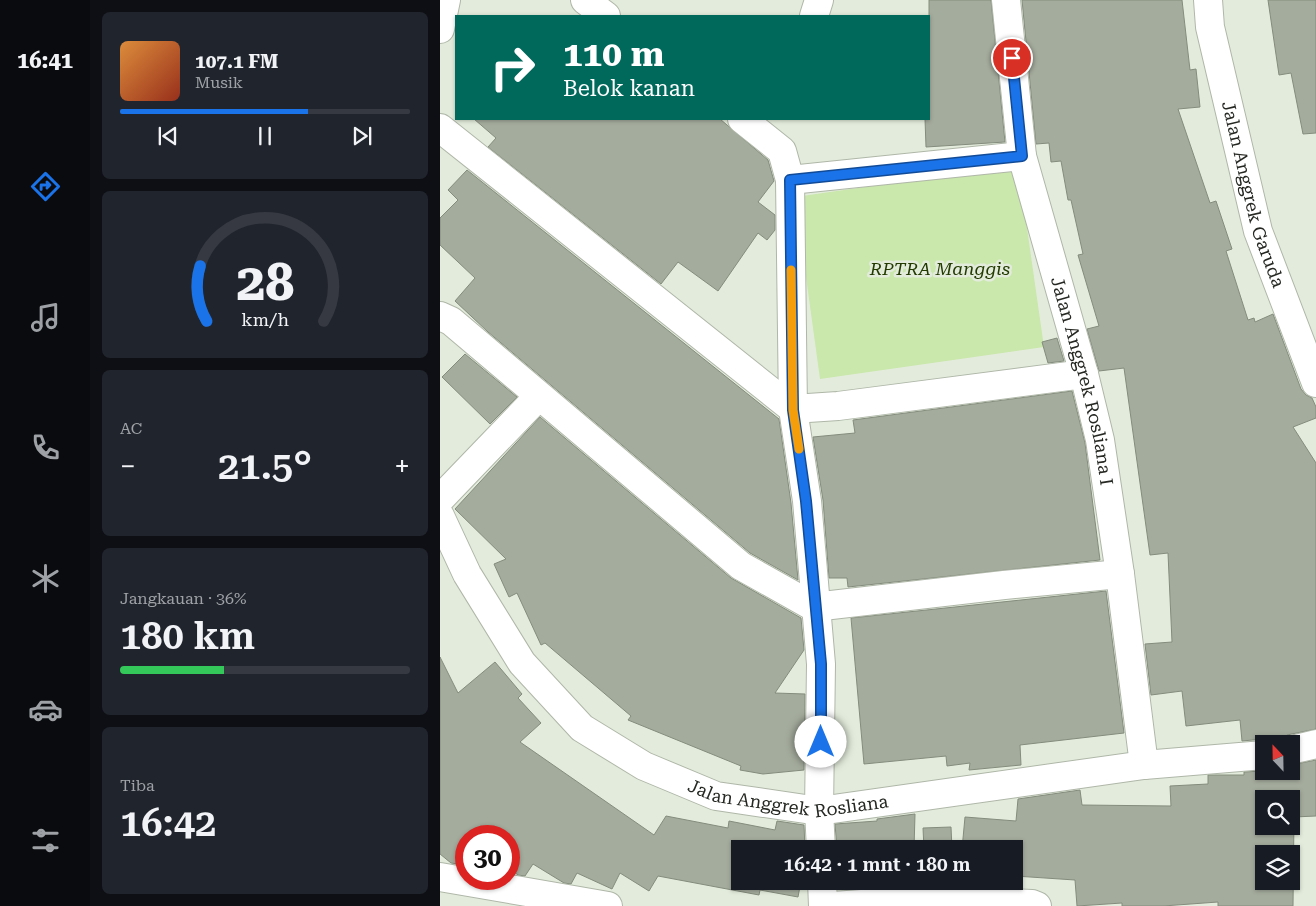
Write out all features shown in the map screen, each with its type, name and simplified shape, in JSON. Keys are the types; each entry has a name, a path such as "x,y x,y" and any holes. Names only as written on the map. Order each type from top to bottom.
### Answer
{"street":[{"path":"440,29 446,0"},
{"path":"585,0 605,15"},
{"path":"814,15 819,0"},
{"name":"Jalan Anggrek Rosliana I","path":"1006,0 1022,156 1084,374 1100,440 1120,574 1144,765"},
{"name":"Jalan Anggrek Garuda","path":"1208,0 1210,27 1258,232 1313,369"},
{"path":"745,120 776,130 790,180 793,410 806,501 814,607 821,664 820,840"},
{"path":"440,128 793,410 838,406 1084,374"},
{"path":"790,180 1022,156"},
{"path":"440,316 451,321 538,397 741,566 814,607 1004,585 1120,574"},
{"path":"440,499 538,397"},
{"name":"Jalan Anggrek Rosliana","path":"440,516 467,574 522,663 582,728 644,766 716,796 819,811 1144,765 1255,756"},
{"path":"1300,748 1316,744"},
{"path":"440,877 608,906"},
{"path":"822,890 823,906"},
{"path":"833,906 933,899 1032,904 1037,906"}],"green space":[{"name":"RPTRA Manggis","path":"1018,165 1044,347 820,379 795,197"}],"building":[{"path":"929,0 991,0 1005,142 926,147 925,120 930,120"},
{"path":"1022,0 1182,0 1190,70 1196,69 1200,107 1178,109 1210,203 1216,201 1232,249 1226,251 1248,320 1254,318 1255,322 1273,314 1301,389 1312,398 1316,407 1316,418 1293,427 1316,463 1316,729 1287,735 1255,735 1255,740 1242,741 1240,720 1186,726 1182,691 1151,695 1145,644 1172,642 1168,553 1150,555 1124,368 1099,371 1087,329 1099,326 1078,255 1083,254 1071,200 1068,200 1061,161 1051,162 1049,143 1036,144"},
{"path":"1268,0 1316,0 1316,133 1303,134 1291,73 1279,75"},
{"path":"475,120 721,120 768,160 774,181 758,202 775,215 775,230 767,240 758,233 718,291 678,262 661,284 488,147 496,138"},
{"path":"467,170 779,419 791,503 798,580 750,553 488,332 455,301 475,278 440,245 440,218 458,200 448,190"},
{"path":"1057,338 1064,361 1048,363 1042,342"},
{"path":"465,354 517,397 490,424 442,377"},
{"path":"1072,391 1085,443 1100,560 848,587 847,578 829,578 823,500 813,437 855,433 853,420"},
{"path":"540,417 731,578 801,618 804,650 775,693 805,694 804,770 763,774 740,770 741,766 628,720 631,716 545,643 541,645 517,593 509,597 494,564 506,559 455,509"},
{"path":"1106,591 1124,733 1020,745 1021,765 969,770 970,763 947,766 946,756 864,764 851,618"},
{"path":"440,657 458,693 495,662 522,694 518,698 541,723 520,742 654,835 666,816 728,828 729,821 775,830 777,821 804,825 805,840 731,840 731,890 658,876 649,891 620,873 612,889 577,873 571,884 564,883 533,864 525,876 520,875 520,825 455,825 455,864 451,863 440,854"},
{"path":"1316,760 1316,816 1300,817 1300,790 1255,790 1255,835 1294,835 1294,845 1255,845 1255,890 1293,890 1293,906 1218,906 1218,902 1163,906 1122,906 1122,903 1077,906 1075,880 1023,877 1023,840 963,840 965,817 1016,821 1018,799 1080,790 1082,805 1171,806 1170,786 1208,784 1208,775 1244,775 1244,772 1255,771 1255,780 1300,780 1300,763"},
{"path":"915,814 914,840 836,840 835,824 877,821 877,819"},
{"path":"951,827 952,840 924,840 923,828"},
{"path":"732,890 760,890 759,895"},
{"path":"760,890 799,890 798,897"}],"slow traffic":[{"path":"791,270 793,410 799,449"}],"route":[{"path":"821,742 821,664 814,607 806,501 793,410 790,180 1022,156 1012,58"}]}
